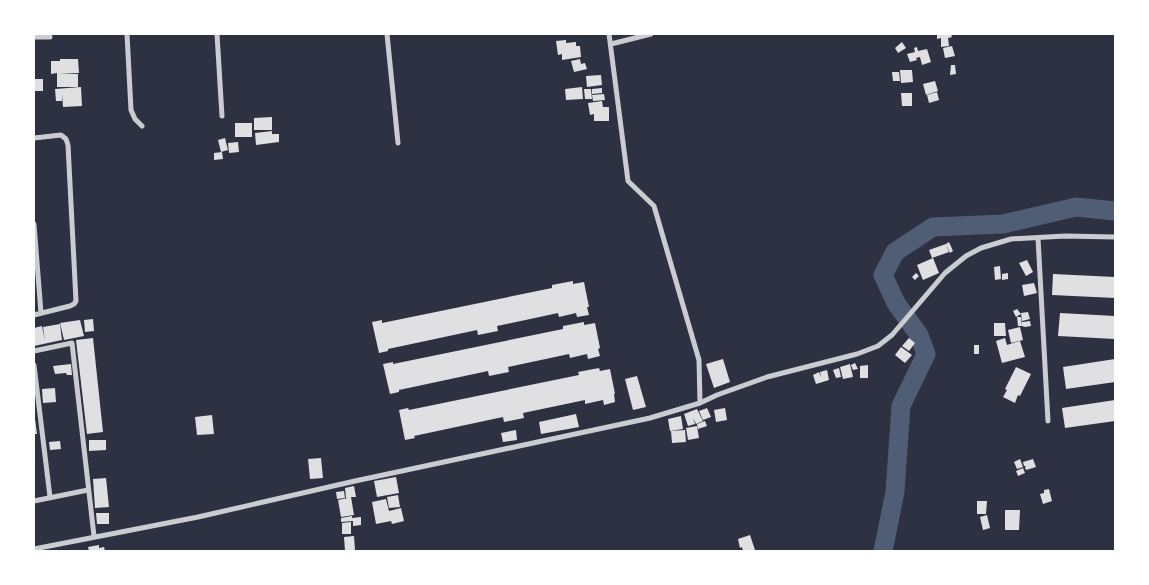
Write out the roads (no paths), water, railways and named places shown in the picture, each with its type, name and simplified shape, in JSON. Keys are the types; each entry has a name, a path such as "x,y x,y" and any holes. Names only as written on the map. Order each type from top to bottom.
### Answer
{"street":[{"path":"127,34 131,110 134,119 142,126"},
{"path":"217,34 222,116"},
{"path":"387,34 398,143"},
{"path":"609,34 628,181 654,206 699,360 700,403"},
{"path":"611,44 651,34"},
{"path":"34,37 50,37"},
{"path":"34,138 60,135 66,139 68,145 76,300 70,306 34,315"},
{"path":"34,224 42,313"},
{"path":"34,549 198,516 650,418 700,403 767,377 857,354 878,346 892,335 945,273 966,256 981,248 1011,239 1065,236 1115,237"},
{"path":"1038,238 1048,421"},
{"path":"34,350 72,343 94,536"},
{"path":"34,365 50,497"},
{"path":"34,501 88,490"}],"waterway":[{"path":"883,551 895,492 901,406 926,354 919,335 896,303 883,275 895,252 933,227 1003,224 1076,207 1115,211"}]}
